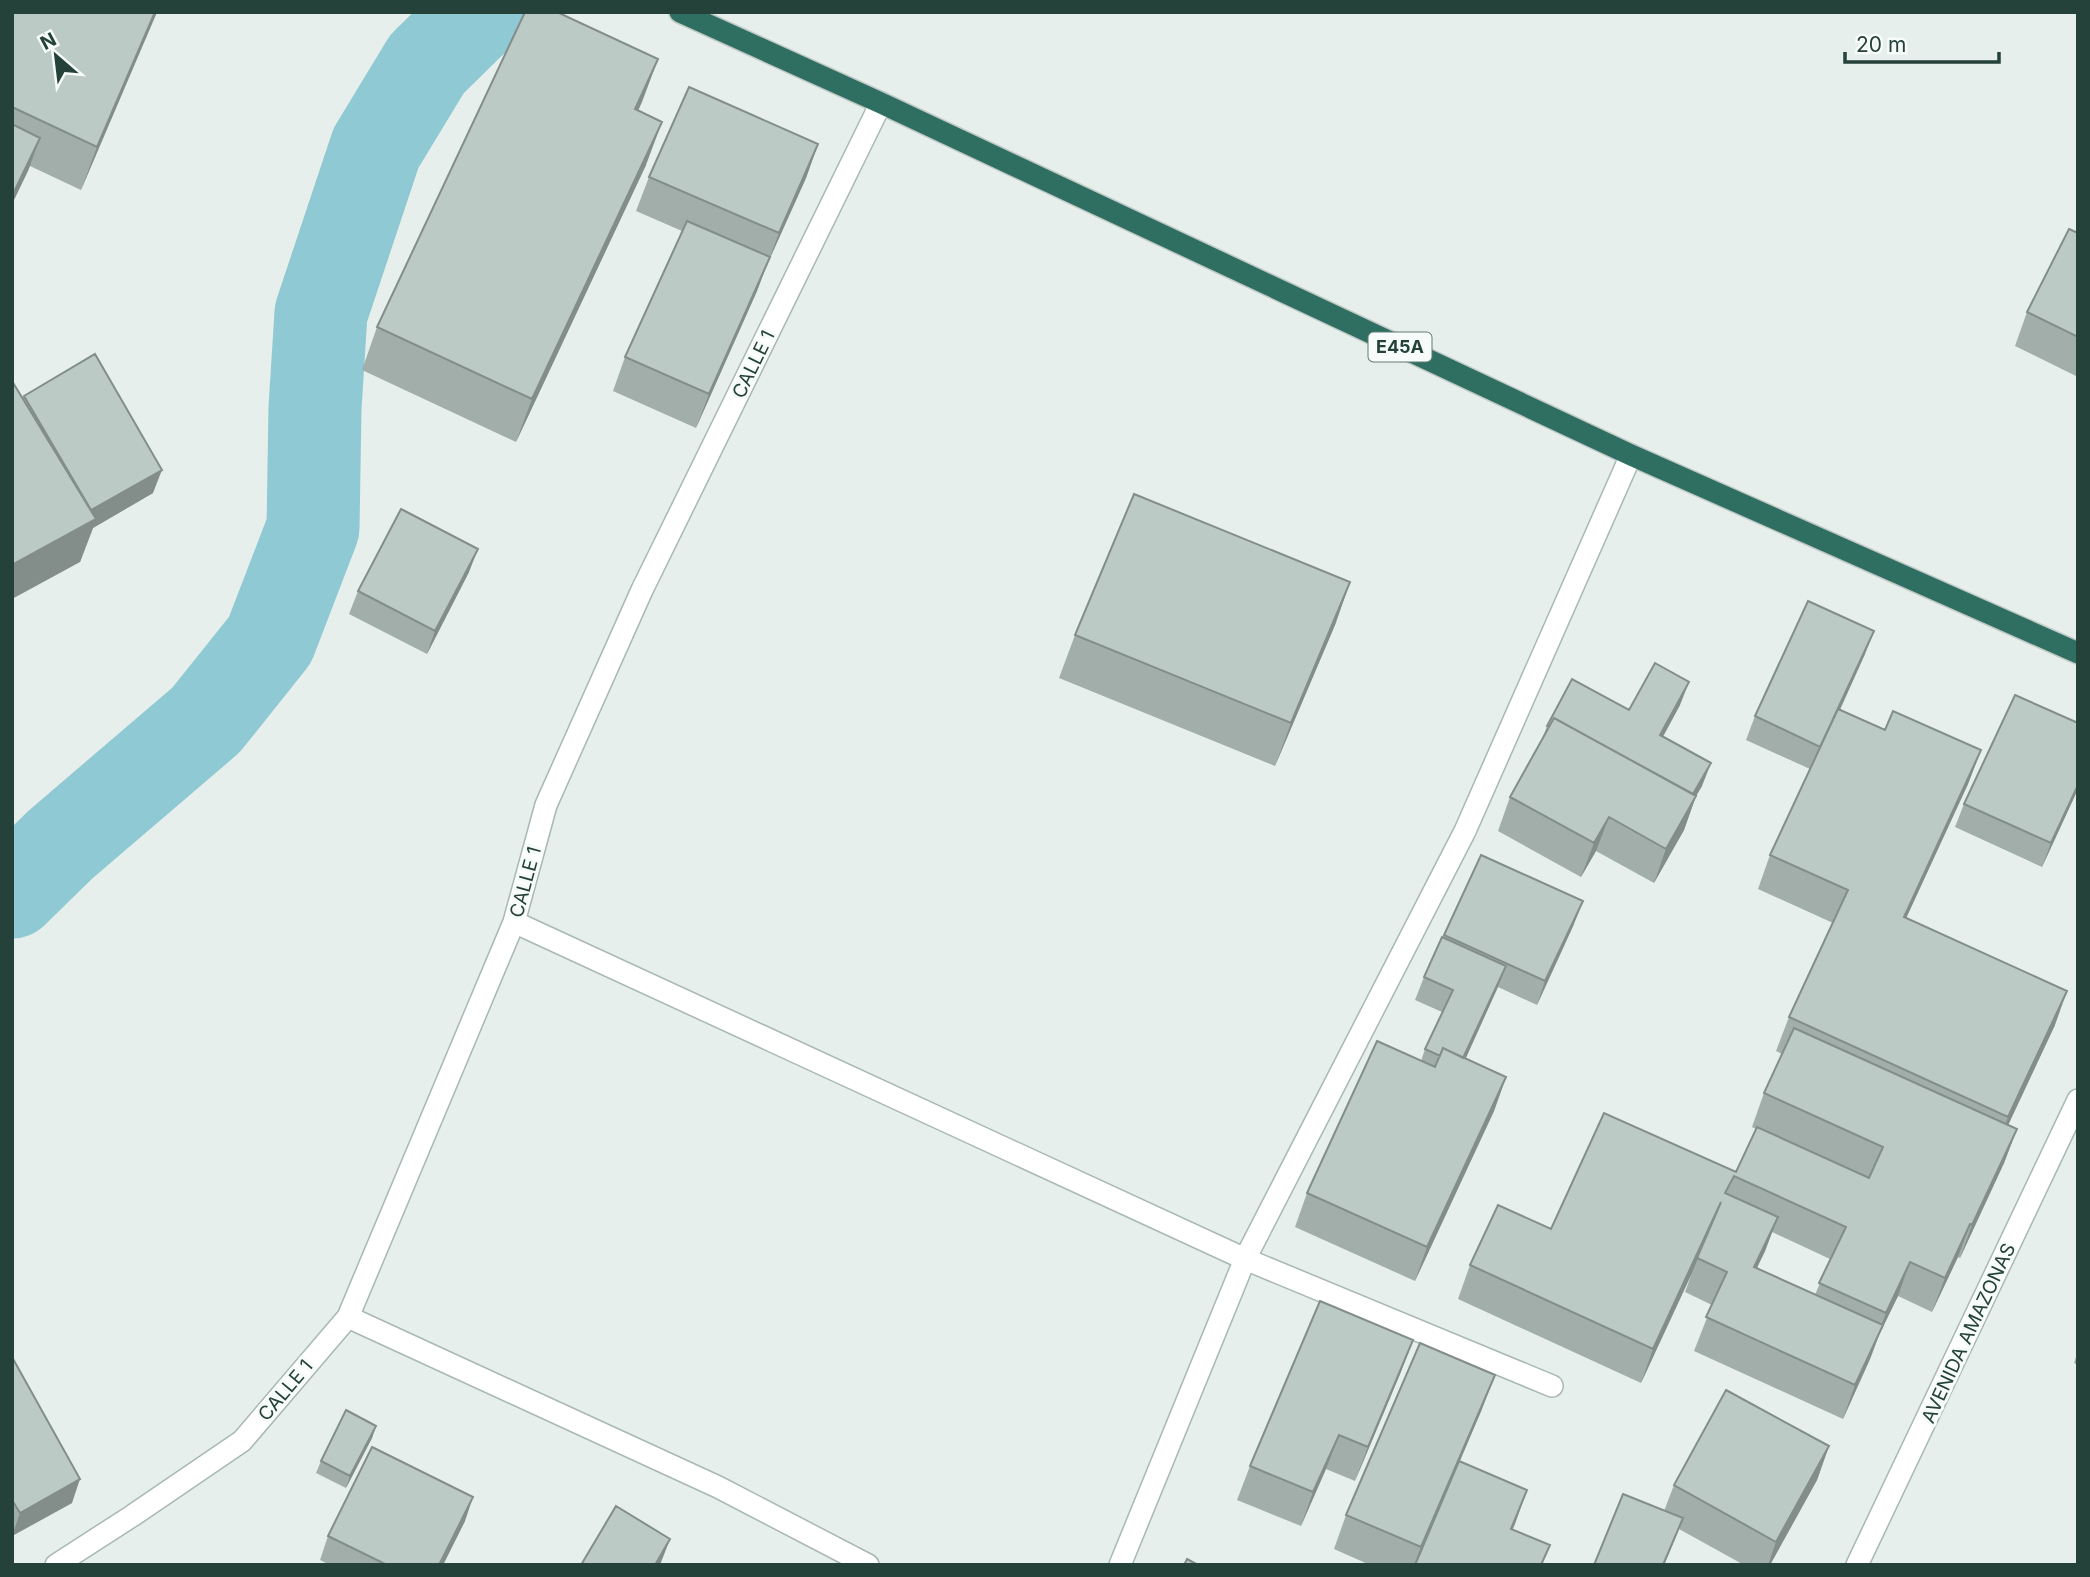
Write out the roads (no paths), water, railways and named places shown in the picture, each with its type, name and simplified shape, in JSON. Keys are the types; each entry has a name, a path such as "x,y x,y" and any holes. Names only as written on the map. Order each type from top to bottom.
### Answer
{"highway":[{"name":"E45A","path":"680,12 881,103 1631,455 2078,653"}],"street":[{"name":"CALLE 1","path":"56,1565 242,1441 348,1317 514,922 546,805 642,590 881,103"},
{"path":"1120,1565 1245,1259 1465,831 1631,455"},
{"path":"514,922 1245,1259 1552,1386"},
{"name":"AVENIDA AMAZONAS","path":"1857,1565 2078,1100"},
{"path":"348,1317 718,1487 868,1565"}],"waterway":[{"path":"12,892 60,845 206,720 270,640 313,528 315,408 321,313 376,148 427,64 480,12"}]}
